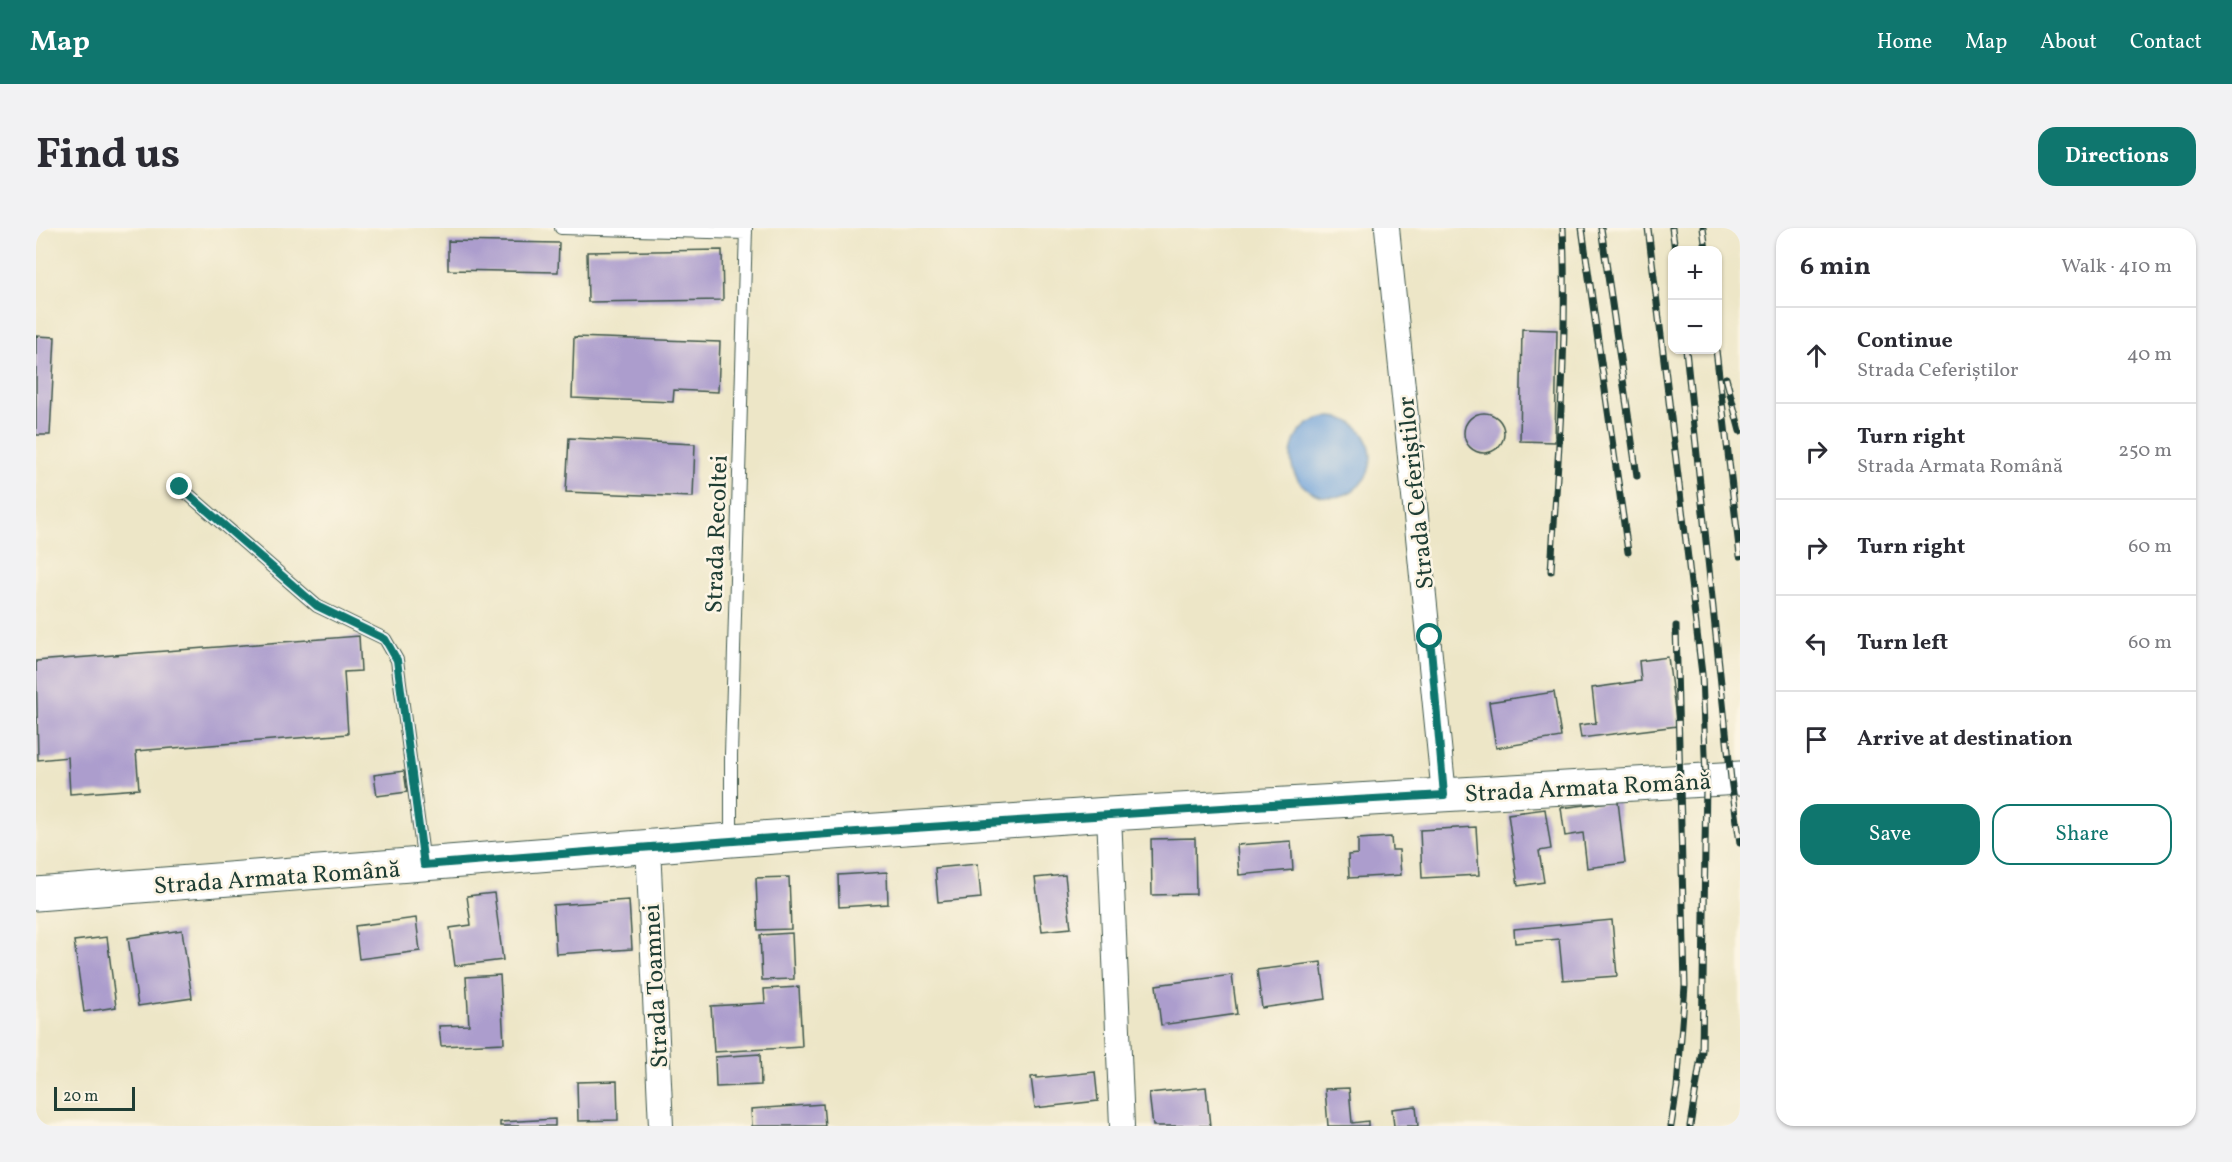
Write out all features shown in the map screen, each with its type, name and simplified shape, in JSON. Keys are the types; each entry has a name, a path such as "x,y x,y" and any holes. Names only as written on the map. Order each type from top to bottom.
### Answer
{"main road":[{"name":"Strada Armata Română","path":"36,894 731,840 1109,814 1740,778"}],"street":[{"name":"Strada Ceferiștilor","path":"1387,228 1444,795"},
{"path":"1109,814 1122,1126"},
{"name":"Strada Toamnei","path":"648,847 661,1126"}],"lane":[{"path":"561,228 746,230"},
{"name":"Strada Recoltei","path":"731,840 731,755 746,230"},
{"path":"180,487 317,606 385,639 397,660 424,865"}],"water":[{"path":"1323,417 1339,417 1360,428 1371,449 1371,465 1360,486 1339,497 1323,497 1309,491 1297,479 1291,465 1291,449 1297,435 1309,423"}],"building":[{"path":"448,241 559,243 558,272 448,270"},
{"path":"722,250 723,300 588,302 587,252"},
{"path":"1522,329 1557,330 1555,442 1520,441"},
{"path":"36,336 55,337 50,435 36,435"},
{"path":"574,337 720,342 718,392 674,390 673,402 572,398"},
{"path":"1484,413 1492,414 1498,419 1503,425 1503,441 1498,447 1492,452 1484,453 1476,452 1470,447 1465,441 1464,433 1465,425 1470,419 1476,414"},
{"path":"569,438 695,444 693,497 566,492"},
{"path":"359,636 361,671 344,672 348,734 136,751 139,789 70,794 68,757 38,760 36,661"},
{"path":"1668,657 1677,726 1581,738 1579,725 1596,723 1592,688 1641,681 1639,661"},
{"path":"1554,692 1561,737 1496,748 1489,702"},
{"path":"404,771 407,792 377,796 374,775"},
{"path":"1618,801 1625,863 1587,868 1583,833 1565,836 1561,808"},
{"path":"1545,809 1551,849 1539,851 1544,882 1518,886 1508,814"},
{"path":"1476,827 1479,875 1422,878 1420,830"},
{"path":"1391,837 1392,850 1399,850 1401,875 1349,878 1348,855 1358,854 1358,839"},
{"path":"1195,838 1196,894 1152,895 1151,839"},
{"path":"1291,841 1293,870 1239,875 1237,845"},
{"path":"978,864 981,898 938,902 935,868"},
{"path":"887,872 888,904 839,907 838,875"},
{"path":"1065,875 1071,928 1042,931 1035,878"},
{"path":"789,877 791,929 758,930 756,878"},
{"path":"494,893 503,960 455,966 450,928 471,925 467,896"},
{"path":"629,900 632,949 556,954 553,905"},
{"path":"416,918 420,951 359,959 355,926"},
{"path":"1612,920 1617,976 1563,980 1559,939 1515,943 1514,929"},
{"path":"182,930 192,998 138,1006 128,938"},
{"path":"792,933 794,979 762,980 760,935"},
{"path":"107,937 116,1007 84,1012 74,941"},
{"path":"1321,962 1326,999 1262,1008 1257,970"},
{"path":"500,975 504,1043 441,1046 439,1026 469,1025 466,977"},
{"path":"1232,975 1237,1014 1161,1025 1156,985"},
{"path":"799,987 802,1047 714,1052 711,1006 765,1003 764,989"},
{"path":"760,1054 761,1085 716,1087 715,1057"},
{"path":"1095,1072 1098,1101 1035,1108 1031,1077"},
{"path":"617,1081 618,1120 578,1121 577,1082"},
{"path":"1206,1087 1210,1126 1153,1126 1149,1093"},
{"path":"1349,1088 1352,1123 1368,1121 1368,1126 1328,1126 1325,1089"},
{"path":"823,1104 825,1126 752,1126 751,1109"},
{"path":"1416,1106 1418,1126 1394,1126 1392,1109"},
{"path":"555,1119 555,1126 500,1126 500,1122"}],"railway":[{"path":"1551,571 1563,357 1563,228"},
{"path":"1582,228 1628,552"},
{"path":"1601,228 1637,476"},
{"path":"1648,228 1702,674 1706,781 1702,1051 1690,1126"},
{"path":"1672,228 1674,246"},
{"path":"1703,228 1705,246"},
{"path":"1686,354 1731,779 1740,843"},
{"path":"1716,354 1740,556"},
{"path":"1726,378 1740,431"},
{"path":"1671,1126 1677,1088 1685,986 1676,626"}],"route":[{"path":"180,487 317,606 385,639 397,660 424,865 731,840 1109,814 1444,795 1430,637"}]}
